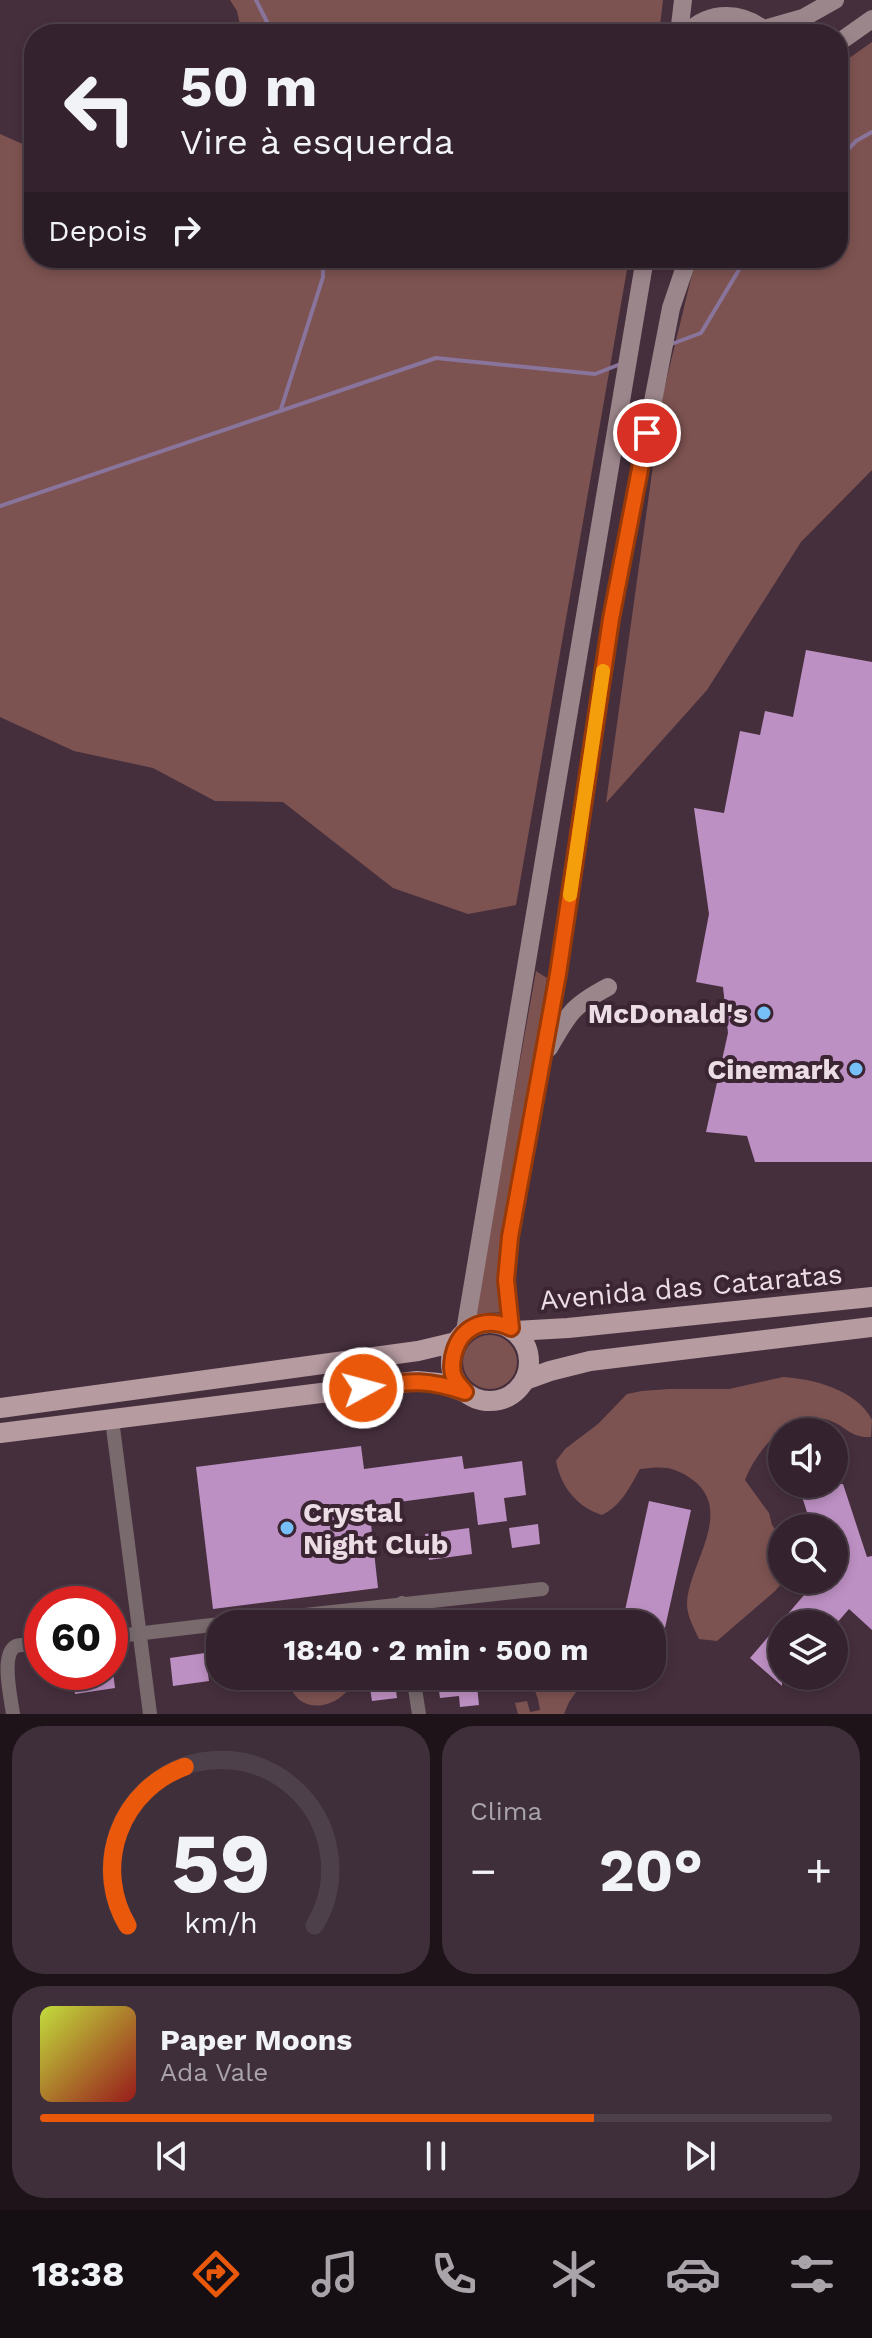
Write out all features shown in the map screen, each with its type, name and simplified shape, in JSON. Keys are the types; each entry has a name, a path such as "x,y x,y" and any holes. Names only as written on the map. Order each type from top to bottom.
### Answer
{"main road":[{"name":"Avenida das Cataratas","path":"513,1330 568,1328 872,1297"},
{"path":"0,1408 418,1351 461,1336 483,1323 503,1324 513,1330 529,1352 530,1361 525,1380 512,1395 503,1399 483,1401 439,1383 417,1381 0,1433"},
{"name":"Avenida das Cataratas","path":"525,1380 590,1361 872,1327"},
{"path":"461,1336 451,1367 465,1392"}],"street":[{"path":"680,24 683,0"},
{"path":"787,24 835,0"},
{"path":"698,24 735,8 756,24"},
{"path":"848,36 872,19"},
{"path":"461,1336 544,869 643,268"},
{"path":"513,1330 506,1280 510,1237 558,974 611,619 671,308 685,268"},
{"path":"544,869 535,956 540,964 558,974"},
{"path":"542,1061 570,1013 583,1000 608,987"},
{"path":"112,1420 150,1714"},
{"path":"342,1610 542,1589"},
{"path":"402,1603 403,1610"},
{"path":"128,1635 206,1626"},
{"path":"13,1714 6,1664 8,1654 15,1647 24,1646"},
{"path":"415,1690 419,1714"}],"shaded area":[{"path":"230,0 663,0 660,24 240,24"},
{"path":"872,42 872,470 801,542 707,690 606,803 663,394 694,268 848,268 848,59"},
{"path":"0,134 24,145 24,268 627,268 516,905 468,914 393,888 283,802 215,801 153,768 74,751 0,717"},
{"path":"536,971 547,978 498,1261 498,1282 505,1312 487,1313 474,1319"},
{"path":"490,1335 509,1343 517,1362 509,1381 490,1389 471,1381 463,1362 471,1343"},
{"path":"783,1377 808,1380 845,1394 856,1401 872,1420 871,1437 863,1437 848,1431 848,1418 768,1418 768,1443 745,1480 769,1514 768,1594 772,1594 717,1641 699,1639 687,1604 710,1523 710,1507 705,1493 693,1480 674,1470 662,1467 640,1469 620,1501 602,1515 585,1507 572,1495 556,1461 565,1449 598,1424 627,1394 669,1389 729,1389"},
{"path":"349,1690 334,1701 317,1706 301,1701 292,1691"},
{"path":"535,1690 577,1690 564,1714 518,1714 515,1703 527,1701 530,1712 540,1710"}],"building":[{"path":"806,650 872,662 872,1162 755,1162 747,1136 706,1132 728,1033 723,987 696,982 709,914 694,808 724,813 740,731 760,735 765,711 793,717"},
{"name":"Crystal Night Club","path":"361,1446 364,1469 462,1456 464,1469 522,1461 526,1495 504,1498 507,1521 478,1525 474,1492 369,1506 378,1588 213,1609 196,1467"},
{"path":"802,1498 848,1498 867,1557 872,1556 872,1630 849,1609 791,1610 805,1594 848,1594 848,1514 808,1514"},
{"path":"649,1501 691,1510 666,1623 666,1610 625,1610"},
{"path":"538,1524 540,1544 512,1548 509,1528"},
{"path":"469,1528 472,1554 429,1560 425,1534"},
{"path":"768,1637 768,1674 750,1658"},
{"path":"205,1653 206,1681 173,1686 170,1658"},
{"path":"74,1690 102,1690 75,1694"},
{"path":"370,1690 396,1690 397,1698 372,1701"},
{"path":"439,1690 477,1690 479,1705 460,1707 459,1696 440,1698"}],"waterway":[{"path":"256,0 268,24"},
{"path":"848,149 872,132"},
{"path":"281,409 323,277 323,268"},
{"path":"669,345 701,333 740,268"},
{"path":"0,506 436,358 595,374 618,365"}],"slow traffic":[{"path":"570,895 603,671"}],"place":[{"name":"McDonald's","path":"764,1013"},
{"name":"Cinemark","path":"856,1069"},
{"name":"Crystal Night Club","path":"287,1528"}],"route":[{"path":"363,1388 417,1381 439,1383 465,1392 451,1367 456,1342 465,1331 483,1323 503,1324 511,1328 506,1280 510,1237 558,974 611,619 647,433"}]}
